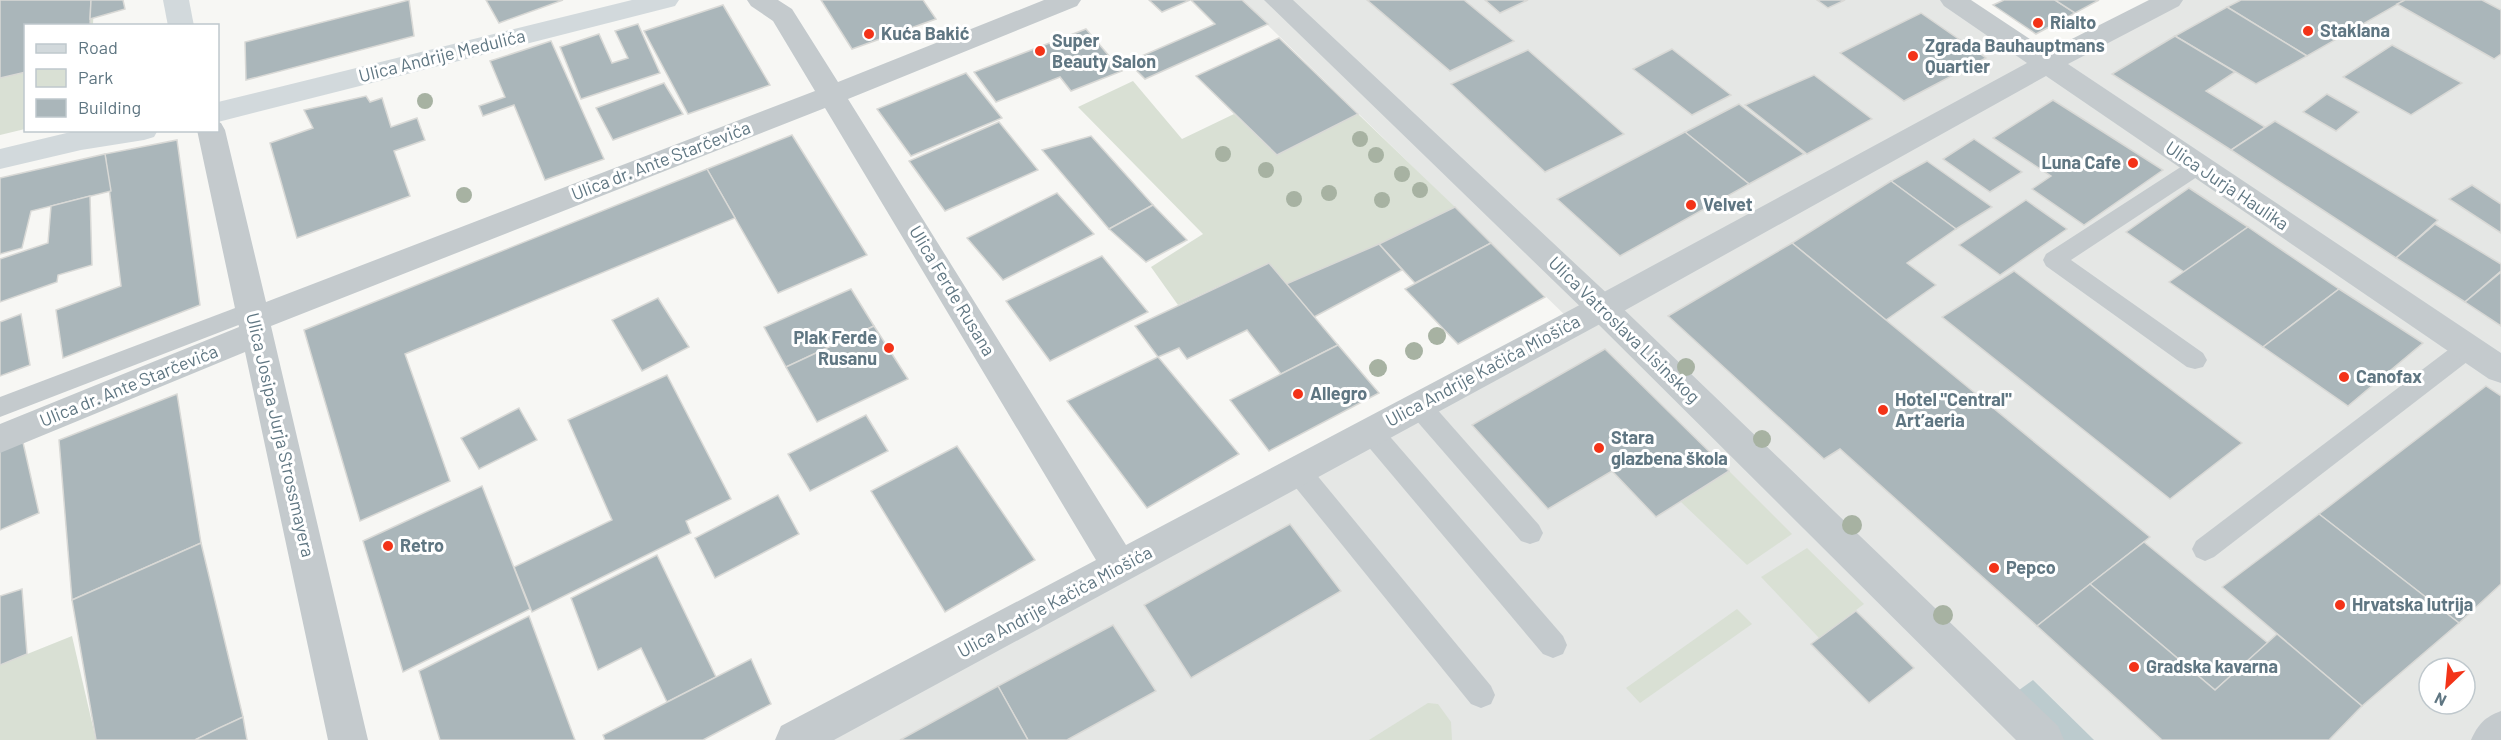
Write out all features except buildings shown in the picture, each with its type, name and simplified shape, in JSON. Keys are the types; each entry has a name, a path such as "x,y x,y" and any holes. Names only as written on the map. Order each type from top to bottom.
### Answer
{"main road":[{"path":"176,0 180,24"},
{"name":"Ulica Andrije Medulića","path":"219,112 666,0"},
{"path":"0,159 92,135 123,132"}],"street":[{"name":"Ulica dr. Ante Starčevića","path":"0,439 254,321 1068,0"},
{"name":"Ulica Vatroslava Lisinskog","path":"1277,0 1602,308 2044,740"},
{"name":"Ulica Jurja Haulika","path":"1953,0 2501,370"},
{"name":"Ulica Andrije Kačića Miošića","path":"795,740 1120,568 1297,470 1602,308 2046,64 2170,0"},
{"name":"Ulica Ferde Rusana","path":"775,5 1120,568"},
{"name":"Ulica Josipa Jurja Strossmayera","path":"211,132 348,740"},
{"path":"2490,740 2501,730"}],"lane":[{"path":"2195,360 2054,260 2198,166"},
{"path":"0,407 254,321"},
{"path":"2205,549 2468,348"},
{"path":"1418,405 1530,533"},
{"path":"1370,431 1553,645"},
{"path":"1297,470 1481,695"}],"shaded area":[{"path":"1242,0 1953,0 2046,64 2170,0 2501,0 2501,740 795,740 1572,322"},
{"path":"2033,680 2094,740 2050,740 2008,698"}],"green space":[{"path":"0,0 94,0 93,24 24,24 24,129 0,135"},
{"path":"1133,81 1182,139 1234,114 1277,155 1358,114 1455,207 1379,244 1286,284 1269,263 1178,305 1151,267 1203,234 1078,107"},
{"path":"1729,471 1792,534 1747,565 1681,502"},
{"path":"1807,548 1864,604 1819,638 1761,577"},
{"path":"1737,609 1752,624 1640,703 1626,688"},
{"path":"72,636 96,740 0,740 0,665"},
{"path":"1428,703 1438,704 1451,722 1452,740 1369,740"}],"place":[{"name":"Rialto","path":"2038,23"},
{"name":"Staklana","path":"2308,31"},
{"name":"Kuća Bakić","path":"869,34"},
{"name":"Super Beauty Salon","path":"1040,51"},
{"name":"Zgrada Bauhauptmans Quartier","path":"1913,56"},
{"name":"Luna Cafe","path":"2133,163"},
{"name":"Velvet","path":"1691,205"},
{"name":"Plak Ferde Rusanu","path":"889,348"},
{"name":"Canofax","path":"2344,377"},
{"name":"Allegro","path":"1298,394"},
{"name":"Hotel \"Central\" Art’aeria","path":"1883,410"},
{"name":"Stara glazbena škola","path":"1599,448"},
{"name":"Retro","path":"388,546"},
{"name":"Pepco","path":"1994,568"},
{"name":"Hrvatska lutrija","path":"2340,605"},
{"name":"Gradska kavarna","path":"2134,667"}]}
